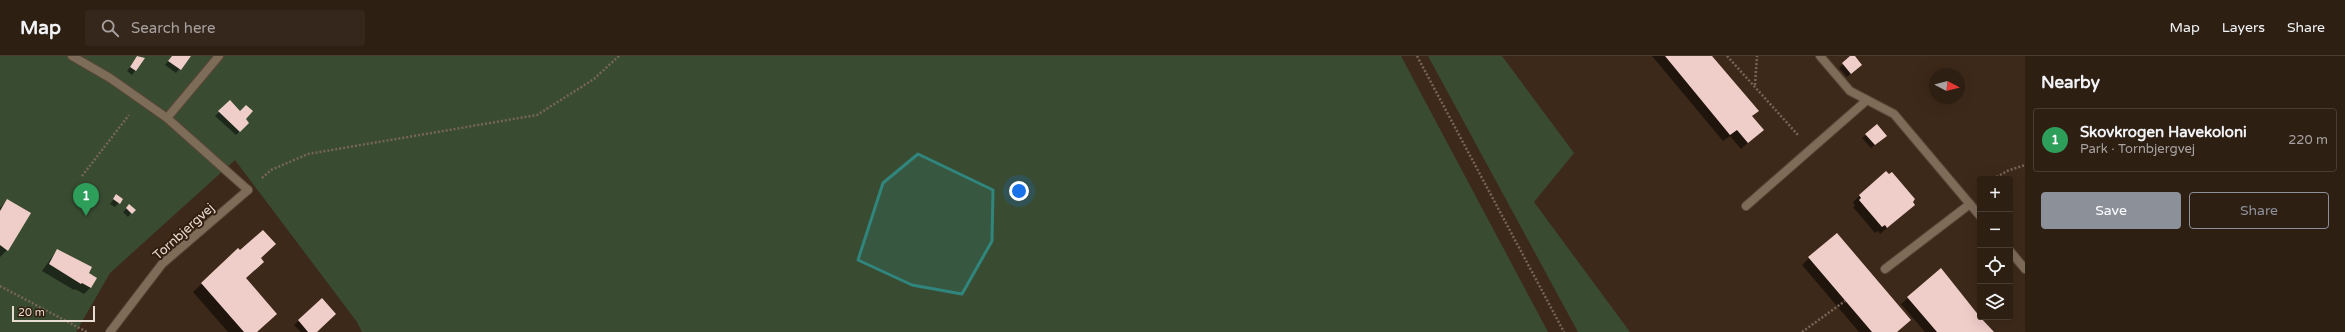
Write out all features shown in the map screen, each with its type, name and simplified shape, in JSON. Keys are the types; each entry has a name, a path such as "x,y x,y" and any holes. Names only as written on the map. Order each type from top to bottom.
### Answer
{"street":[{"path":"72,56 110,78 166,118 248,190"},
{"path":"166,118 219,56"},
{"path":"1820,56 1850,90 1894,114 1977,212"},
{"path":"1746,206 1867,100"},
{"name":"Tornbjergvej","path":"110,332 162,264 248,190"},
{"path":"1885,269 1970,204"},
{"path":"2013,255 2025,269"}],"path":[{"path":"248,190 271,170 308,154 537,116 594,79 619,56"},
{"path":"1417,56 1564,332"},
{"path":"1727,56 1755,85 1810,149"},
{"path":"1755,85 1757,56"},
{"path":"82,176 141,100"},
{"path":"1998,176 2007,170 2025,165"},
{"path":"0,286 87,332"},
{"path":"1802,332 1845,301"}],"highlighted area":[{"path":"918,154 993,190 992,241 962,294 912,285 858,260 883,183"}],"green space":[{"path":"0,56 1401,56 1548,332 362,332 357,322 235,160 110,273 76,332 0,332"},
{"path":"1428,56 1502,56 1574,153 1534,202 1630,332 1578,332"}],"building":[{"path":"137,56 145,58 136,71 130,67"},
{"path":"172,56 191,56 181,70 168,61"},
{"path":"1665,56 1712,56 1759,111 1752,116 1764,130 1748,143 1737,130 1730,135"},
{"path":"1850,56 1855,56 1862,65 1851,74 1842,63"},
{"path":"230,100 240,111 246,105 253,111 246,119 249,123 240,132 218,111"},
{"path":"1877,124 1887,136 1875,145 1865,134"},
{"path":"1886,171 1889,174 1892,172 1915,199 1913,202 1915,205 1887,228 1885,225 1882,227 1859,200 1861,198 1859,195"},
{"path":"116,194 123,199 120,204 113,199"},
{"path":"7,199 31,213 8,251 0,245 0,211"},
{"path":"129,204 136,210 132,214 126,208"},
{"path":"263,230 276,244 261,258 264,262 246,278 277,314 257,332 244,332 201,283 238,248 240,250"},
{"path":"1837,233 1911,320 1897,332 1872,332 1808,257"},
{"path":"57,249 92,267 89,273 97,278 91,288 82,283 81,284 49,264"},
{"path":"1941,268 1977,313 1977,320 1983,320 1994,332 1937,332 1907,297"},
{"path":"322,298 336,314 317,332 308,332 298,320"}],"place":[{"name":"Skovkrogen Havekoloni","path":"86,216"}]}
